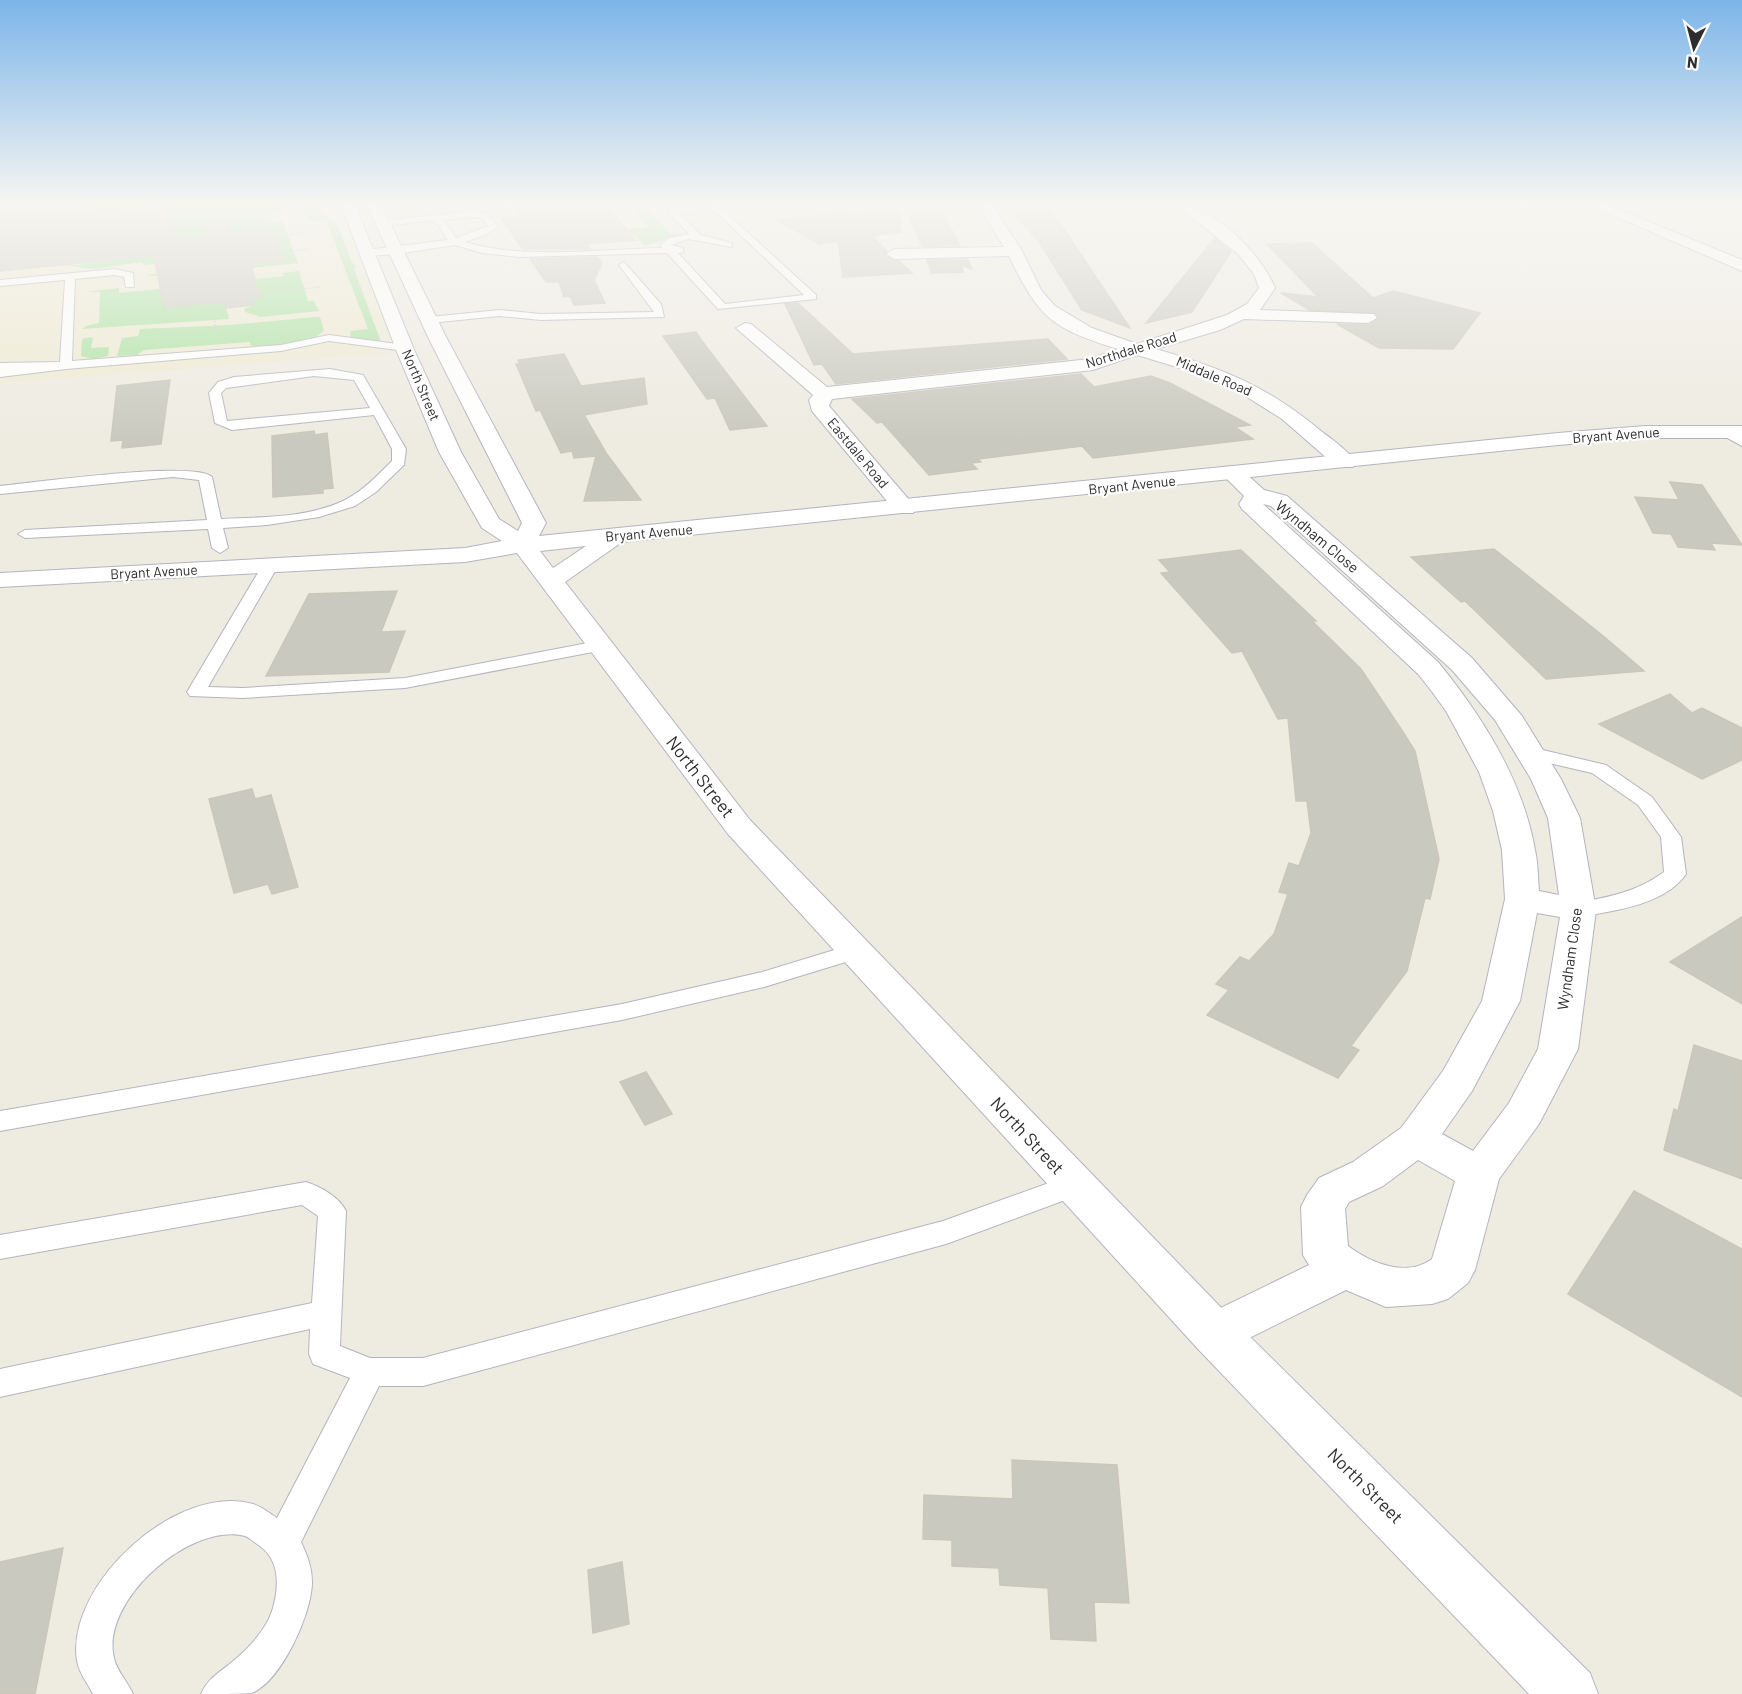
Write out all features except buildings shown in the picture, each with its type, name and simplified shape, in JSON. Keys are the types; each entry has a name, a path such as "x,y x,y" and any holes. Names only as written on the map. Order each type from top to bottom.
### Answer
{"street":[{"name":"North Street","path":"379,284 450,452 490,523 523,545 598,646 739,827 1215,1335 1569,1694"},
{"path":"411,284 534,523 523,545"},
{"name":"Middale Road","path":"1030,284 1037,298 1059,318 1136,348 1177,359 1252,390 1307,428 1345,462"},
{"name":"Northdale Road","path":"825,395 834,391 1085,365 1222,323 1252,308 1267,288 1266,284"},
{"path":"1241,314 1368,318"},
{"path":"745,328 825,395"},
{"name":"Eastdale Road","path":"825,395 819,400 819,407 905,508"},
{"name":"Bryant Avenue","path":"0,580 465,555 523,545 905,508 1245,485 1345,462 1569,438 1645,432 1737,435"},
{"name":"Wyndham Close","path":"1245,485 1279,501 1462,664 1507,716 1530,753 1564,818 1579,910 1558,1048 1524,1113 1479,1174 1452,1269 1432,1285 1386,1287 1345,1269 1326,1255 1323,1207 1334,1190 1368,1174 1416,1139 1458,1081 1500,1001 1521,899 1519,850 1509,811 1494,771 1460,710 1428,668 1250,504 1245,485"},
{"path":"550,581 616,536"},
{"name":"Bryant Avenue","path":"0,559 217,537 464,537 523,545"},
{"path":"1428,668 1462,664"},
{"path":"1521,899 1579,910"},
{"path":"1416,1139 1479,1174"},
{"path":"1215,1335 1345,1269"}],"lane":[{"path":"66,365 70,284"},
{"path":"430,321 499,313 541,317 660,315 657,306 639,284"},
{"path":"700,284 722,307 812,297 798,284"},
{"path":"499,313 518,304"},
{"path":"5,366 66,365 281,348 329,338 405,348"},
{"path":"111,362 113,346"},
{"path":"25,534 217,537 267,521 319,513 350,503 371,489 399,462 399,449 378,411 358,378 347,374 327,372 234,381 222,385 215,393 221,423 232,426 378,411"},
{"path":"0,490 173,473 205,477 217,537"},
{"path":"270,566 196,692 243,693 405,683 598,646"},
{"path":"1530,753 1599,769 1645,801 1659,817 1671,837 1675,874 1656,889 1631,901 1579,910"},
{"path":"0,1121 622,1012 764,979 854,952"},
{"path":"0,1247 306,1193 332,1212 324,1313 324,1354 370,1372 423,1372 946,1232 1074,1185"},
{"path":"0,1383 324,1313"},
{"path":"282,1543 370,1372"},
{"path":"114,1694 104,1684 94,1659 96,1627 109,1596 131,1566 159,1543 189,1526 221,1518 250,1521 273,1532 289,1552 295,1578 292,1608 277,1640 253,1670 220,1694"}],"path":[{"path":"211,284 213,295"},
{"path":"259,293 321,287"},
{"path":"210,354 216,333 211,300"}],"shaded area":[{"path":"0,284 379,284 406,352 0,383"}],"green space":[{"path":"206,284 303,284 308,301 314,301 319,311 261,317 245,312 244,309 254,305 252,299 260,298 256,287 171,301 172,308 217,300 218,303 225,302 229,319 82,329 99,323 100,292 85,292 119,288 119,293"},
{"path":"351,284 360,284 381,342 351,337 350,331 368,329"},
{"path":"320,317 324,330 310,340 300,343 258,346 250,345 250,342 144,350 137,355 117,356 122,338 138,336 140,329 230,325"},
{"path":"93,338 91,348 109,347 108,356 93,359 81,356 82,339"}]}
